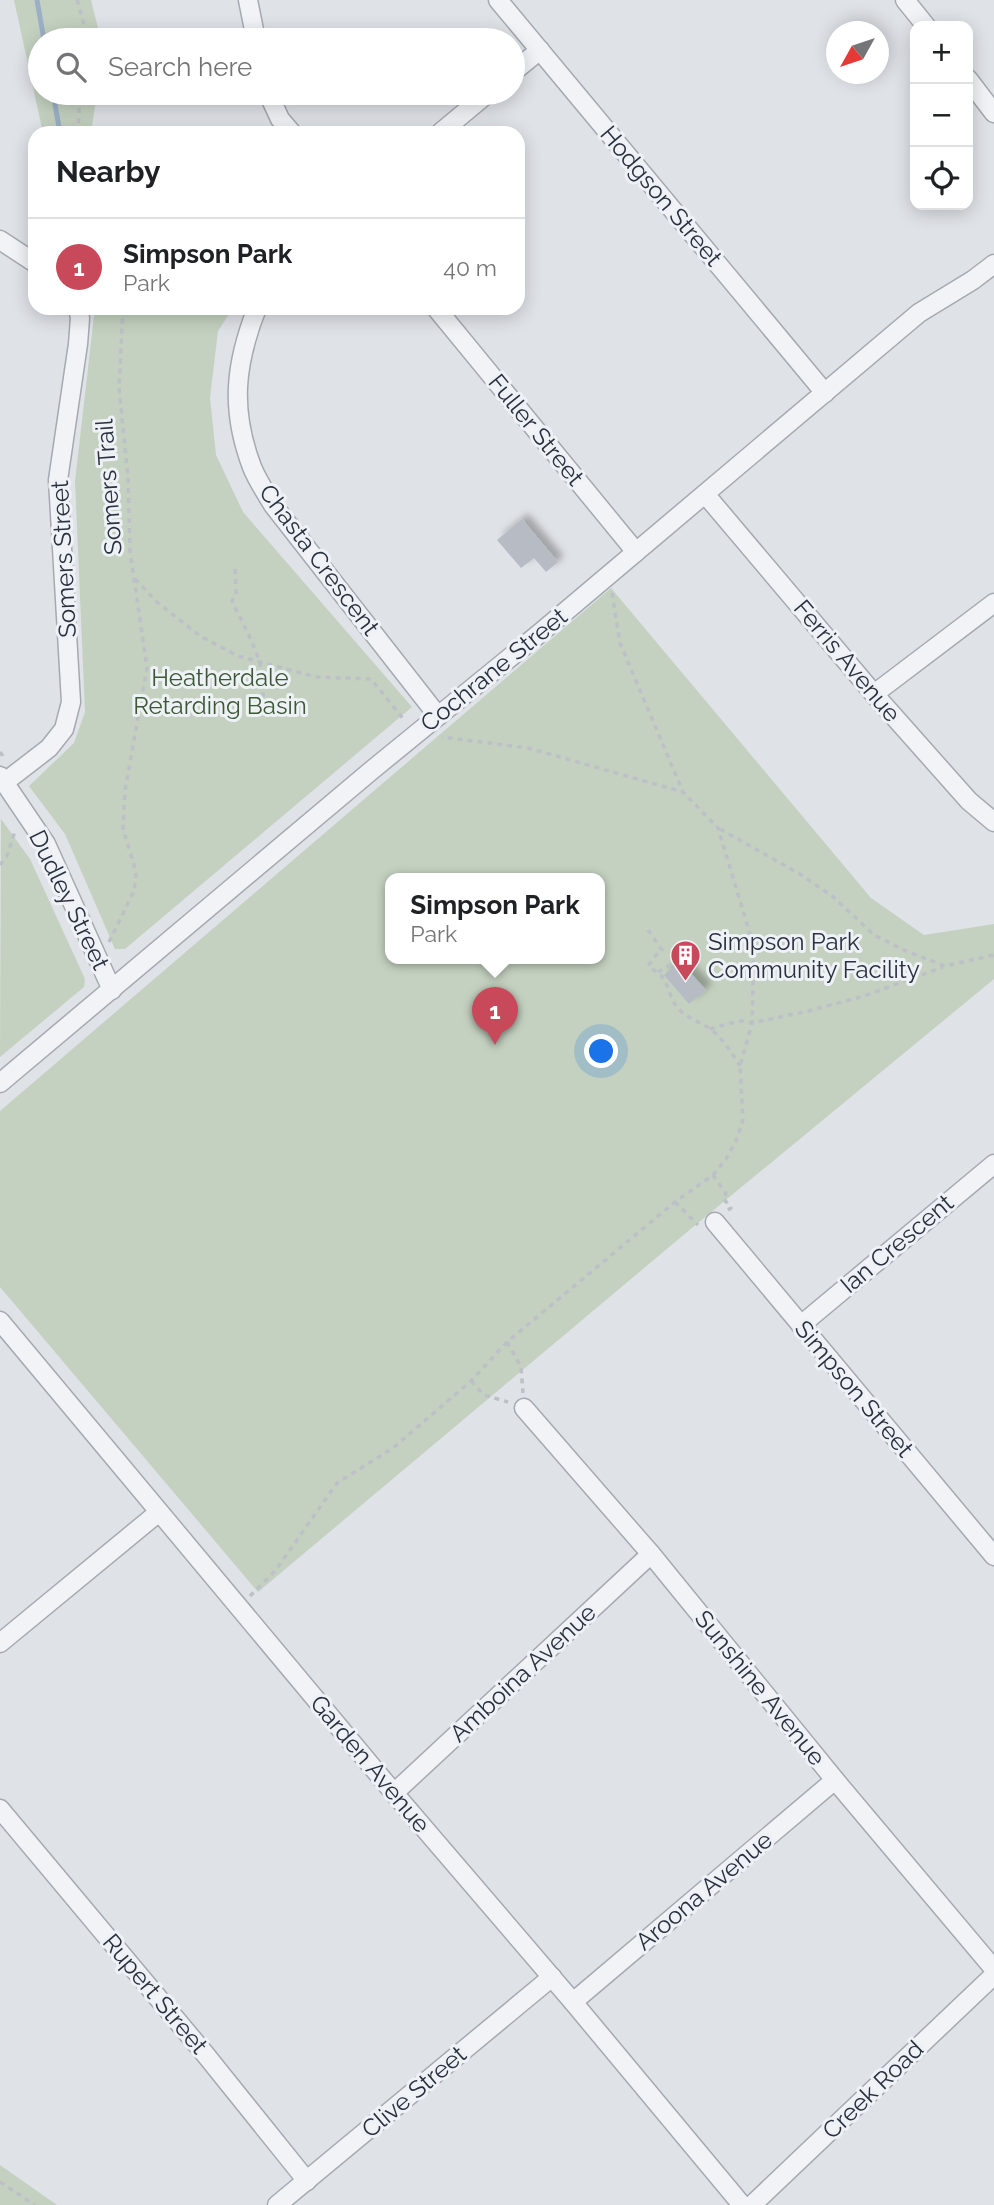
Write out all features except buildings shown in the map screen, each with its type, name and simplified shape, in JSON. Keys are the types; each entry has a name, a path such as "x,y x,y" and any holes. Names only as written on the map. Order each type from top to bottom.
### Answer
{"street":[{"path":"248,0 254,28"},
{"name":"Hodgson Street","path":"498,0 522,28"},
{"path":"905,0 922,21"},
{"name":"Hodgson Street","path":"525,32 825,393"},
{"path":"525,62 540,50"},
{"path":"972,84 994,113"},
{"path":"274,105 286,126"},
{"path":"448,126 474,105"},
{"path":"0,240 28,258"},
{"name":"Cochrane Street","path":"0,1083 919,313 994,264"},
{"name":"Somers Street","path":"2,779 49,748 64,729 71,702 58,480 78,344 79,315"},
{"name":"Chasta Crescent","path":"254,315 245,339 237,382 240,428 253,470 273,505 438,716"},
{"name":"Fuller Street","path":"442,315 636,552"},
{"name":"Ferris Avenue","path":"705,494 874,694 969,801 994,822"},
{"path":"874,694 994,603"},
{"name":"Dudley Street","path":"2,779 46,844 112,990"},
{"name":"Ian Crescent","path":"801,1325 994,1164"},
{"name":"Simpson Street","path":"715,1222 994,1556"},
{"name":"Garden Avenue","path":"0,1321 742,2205"},
{"name":"Sunshine Avenue","path":"524,1408 651,1554 994,1972"},
{"path":"0,1643 159,1512"},
{"name":"Amboina Avenue","path":"394,1793 651,1554"},
{"name":"Aroona Avenue","path":"573,2002 835,1780"},
{"name":"Rupert Street","path":"0,1809 196,2043 307,2181"},
{"name":"Creek Road","path":"752,2205 994,1972"},
{"name":"Clive Street","path":"276,2205 552,1978"}],"path":[{"path":"77,0 85,28"},
{"path":"78,126 79,105"},
{"name":"Somers Trail","path":"123,315 119,388 128,477 130,551 135,579 157,602 200,636 238,656 316,677 371,679 415,734"},
{"path":"235,569 236,593 232,601 261,671 262,704 266,720"},
{"path":"99,962 134,891 135,883 134,865 123,829 125,790 147,668 135,579"},
{"path":"604,579 611,588 620,643 683,792 718,828 800,874 832,896 874,935 945,966"},
{"path":"415,734 528,748 683,792"},
{"path":"0,865 7,856 22,809"},
{"path":"239,1607 275,1571 337,1483 393,1448 471,1381 507,1342 675,1202 713,1175 726,1158 736,1141 743,1120 740,1066 752,1024 754,947 718,828"},
{"path":"648,930 662,950 649,965 658,972 671,990 673,1002 681,1011 710,1029 729,1048 740,1066"},
{"path":"710,1029 741,1021 752,1024 864,996 945,966 994,955"},
{"path":"658,972 676,962 676,957"},
{"path":"471,1381 484,1395 524,1408 521,1367 507,1342"},
{"path":"0,2182 35,2205"}],"green space":[{"path":"14,0 91,0 98,28 28,28 28,64"},
{"path":"37,105 95,105 92,126 41,126"},
{"name":"Heatherdale Retarding Basin","path":"228,315 218,331 210,398 216,455 243,512 412,707 125,949 115,949 65,834 29,786 74,743 85,712 75,481 94,316"},
{"path":"611,588 871,898 924,935 994,924 994,979 258,1592 0,1287 0,1111"},
{"path":"1,819 30,859 85,979 84,987 0,1057"},
{"path":"0,2165 57,2205 0,2205"}],"waterway":[{"path":"37,0 42,28"},
{"path":"55,105 59,126"}],"place":[{"name":"Simpson Park Community Facility","path":"685,983"},
{"name":"Simpson Park","path":"495,1045"}]}
